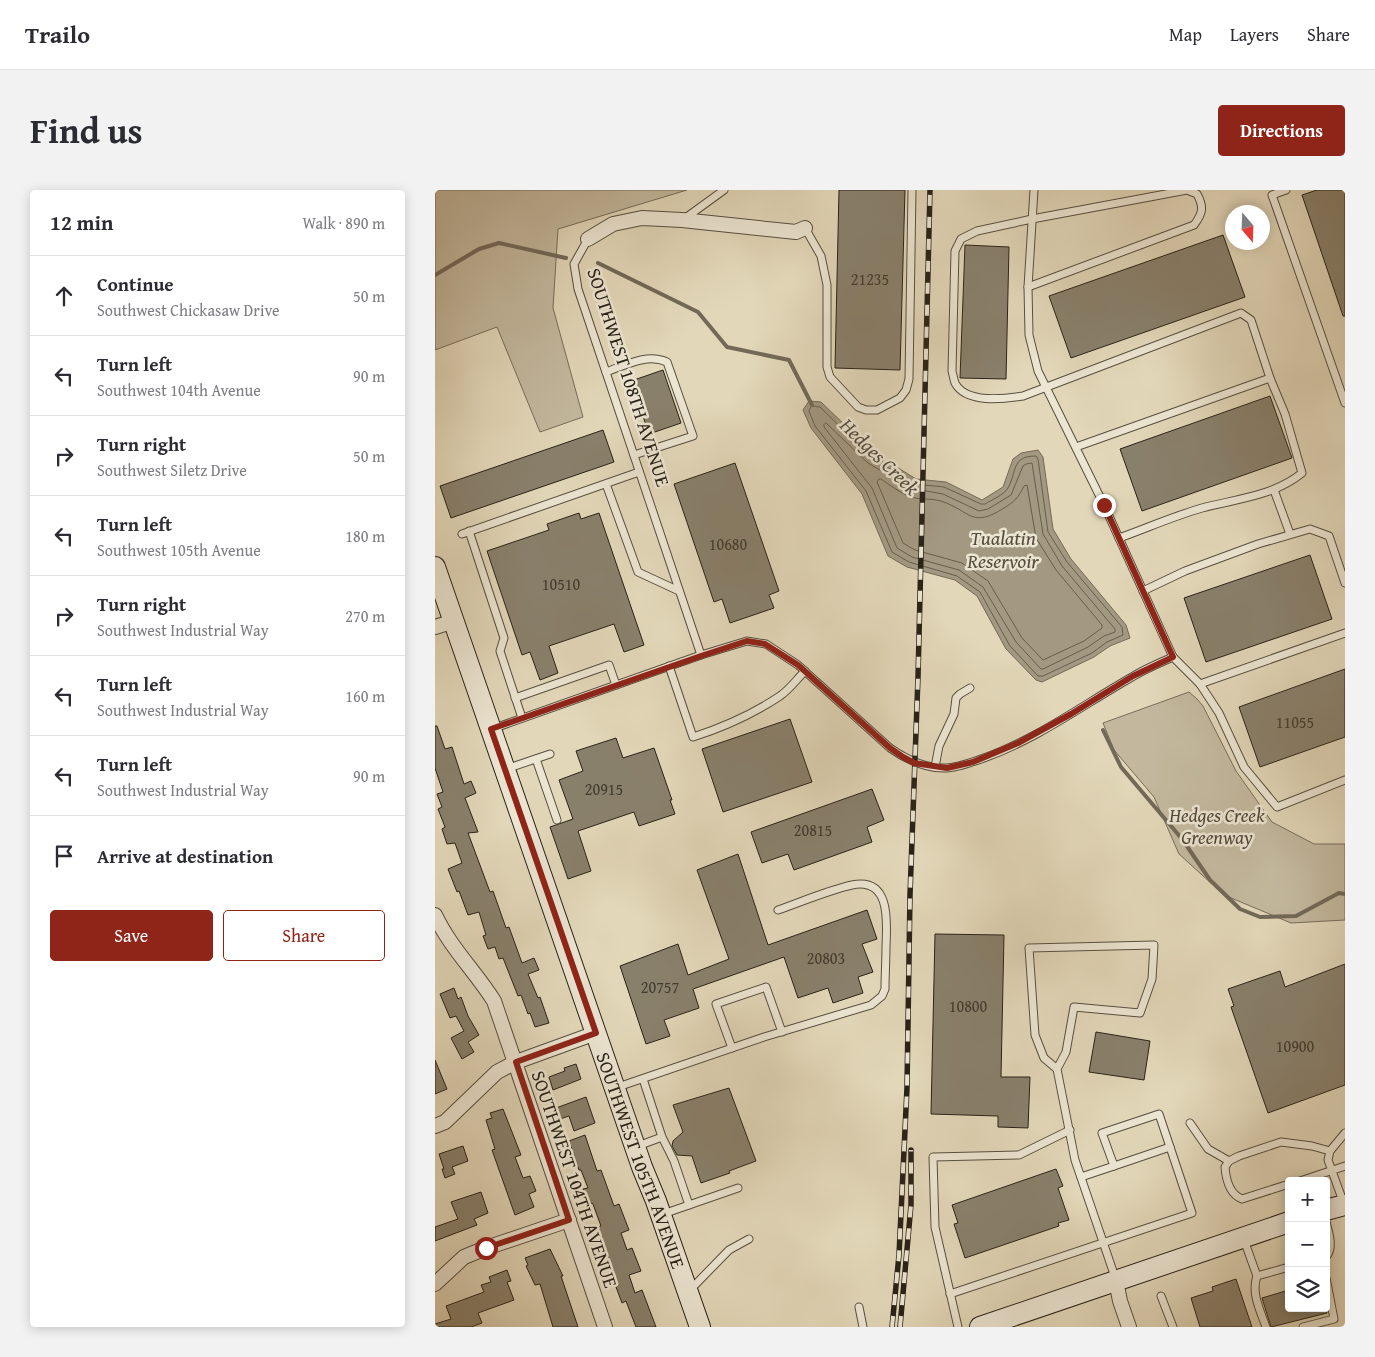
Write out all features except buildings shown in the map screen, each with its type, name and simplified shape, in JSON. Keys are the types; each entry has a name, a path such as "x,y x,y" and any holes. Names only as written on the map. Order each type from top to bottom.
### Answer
{"street":[{"name":"SOUTHWEST 108TH AVENUE","path":"588,239 613,224 642,218 682,220 797,232 805,228"},
{"name":"SOUTHWEST 105TH AVENUE","path":"435,567 444,624 491,729 635,1147 700,1327"},
{"name":"SOUTHWEST 104TH AVENUE","path":"435,915 444,934 483,983 494,1001 605,1327"},
{"path":"435,1126 445,1122 497,1072 516,1062 596,1033"},
{"path":"435,1284 464,1257 569,1220"},
{"path":"980,1327 1001,1324 1116,1281 1285,1223"},
{"path":"1116,1281 1120,1301 1129,1327"}],"lane":[{"path":"682,220 717,192 725,190"},
{"path":"805,228 821,256 827,285 827,367 830,377 858,406 866,410 877,410 900,398 906,390 909,378 912,190"},
{"path":"1034,190 1027,287 1029,335 1038,371 1119,538 1173,657 1199,684 1219,713 1245,767 1277,807 1345,780"},
{"path":"1027,287 1194,225 1201,214 1201,202 1197,194 1187,190 1032,219 977,231 961,239 955,251 952,371 956,384 965,394 997,400 1023,396 1241,313 1251,320 1270,378 1285,414 1302,473 1291,482 1274,490 1201,508 1119,538"},
{"path":"1286,190 1272,195 1345,403"},
{"name":"SOUTHWEST 108TH AVENUE","path":"588,239 574,264 578,289 701,656"},
{"path":"606,372 649,358 658,358 667,362 693,436 634,455"},
{"path":"1337,379 1345,376"},
{"path":"1076,448 1270,378"},
{"path":"522,718 500,651 504,638 465,533 639,472"},
{"path":"606,484 638,572 679,591"},
{"path":"1274,490 1290,534"},
{"path":"1143,591 1185,571 1258,544 1309,529 1329,536 1345,582"},
{"path":"1199,684 1345,633"},
{"path":"491,729 669,666 747,641 765,644 805,671 890,748 903,757 914,763 947,768 973,762 995,754 1037,734 1133,676 1173,657"},
{"path":"515,698 609,665 616,685"},
{"path":"669,666 693,737 723,728 782,695 805,671"},
{"path":"935,766 939,746 954,714 956,698 970,688"},
{"path":"505,770 550,754"},
{"path":"536,759 557,820"},
{"path":"615,1088 732,1048 871,1005 882,996 885,989 887,918 882,897 876,889 866,884 853,885 778,910"},
{"path":"1057,1068 1066,1052 1074,1007 1140,1013 1152,979 1154,945 1029,948 1035,1035 1045,1058 1057,1068 1075,1160 1116,1281"},
{"path":"732,1048 716,1004 766,987 782,1032"},
{"path":"643,1079 662,1137 677,1169 689,1205"},
{"path":"951,1294 1192,1213 1159,1114 1102,1133 1114,1166"},
{"path":"1190,1123 1208,1149 1229,1161"},
{"path":"958,1327 935,1227 933,1157 1019,1155 1070,1130"},
{"path":"1338,1207 1332,1170 1328,1160 1330,1151 1345,1133"},
{"path":"635,1147 662,1137"},
{"path":"1285,1185 1243,1199 1233,1192 1227,1182 1225,1167 1229,1161 1239,1156 1281,1142 1312,1146 1330,1151"},
{"path":"1081,1177 1170,1147"},
{"path":"1312,1177 1345,1166"},
{"path":"661,1215 738,1188"},
{"path":"1243,1238 1257,1276 1255,1296 1266,1327"},
{"path":"688,1292 729,1250 749,1239"},
{"path":"1257,1276 1285,1269"},
{"path":"1161,1296 1173,1327"},
{"path":"1303,1327 1334,1319 1330,1298"},
{"path":"859,1307 863,1327"}],"green space":[{"path":"435,190 687,190 558,229 553,308 583,417 540,432 497,327 435,350"},
{"name":"Hedges Creek Greenway","path":"1189,692 1203,706 1236,771 1272,822 1314,844 1345,844 1345,920 1291,923 1224,895 1179,854 1154,797 1114,750 1103,723"}],"water":[{"name":"Tualatin Reservoir","path":"809,401 821,402 874,453 916,479 946,482 982,500 1003,487 1013,459 1021,453 1038,450 1043,457 1053,529 1071,559 1126,625 1130,638 1110,646 1094,657 1042,682 1036,680 1006,649 977,596 955,580 907,567 888,556 862,494 811,428 803,410"}],"waterway":[{"name":"Hedges Creek","path":"435,275 479,249 499,243 566,258"},
{"name":"Hedges Creek","path":"598,263 698,312 727,347 789,360 812,405"},
{"name":"Hedges Creek","path":"1103,730 1121,767 1182,839 1210,880 1240,909 1260,917 1296,916 1339,893 1345,894"}],"railway":[{"path":"892,1327 899,1255 907,1088 910,895 918,677 930,190"},
{"path":"900,1327 911,1205 911,1150"}],"route":[{"path":"486,1248 569,1220 516,1062 596,1033 491,729 747,641 765,644 798,665 890,748 914,763 947,768 973,762 995,754 1037,734 1133,676 1173,657 1104,505"}]}
